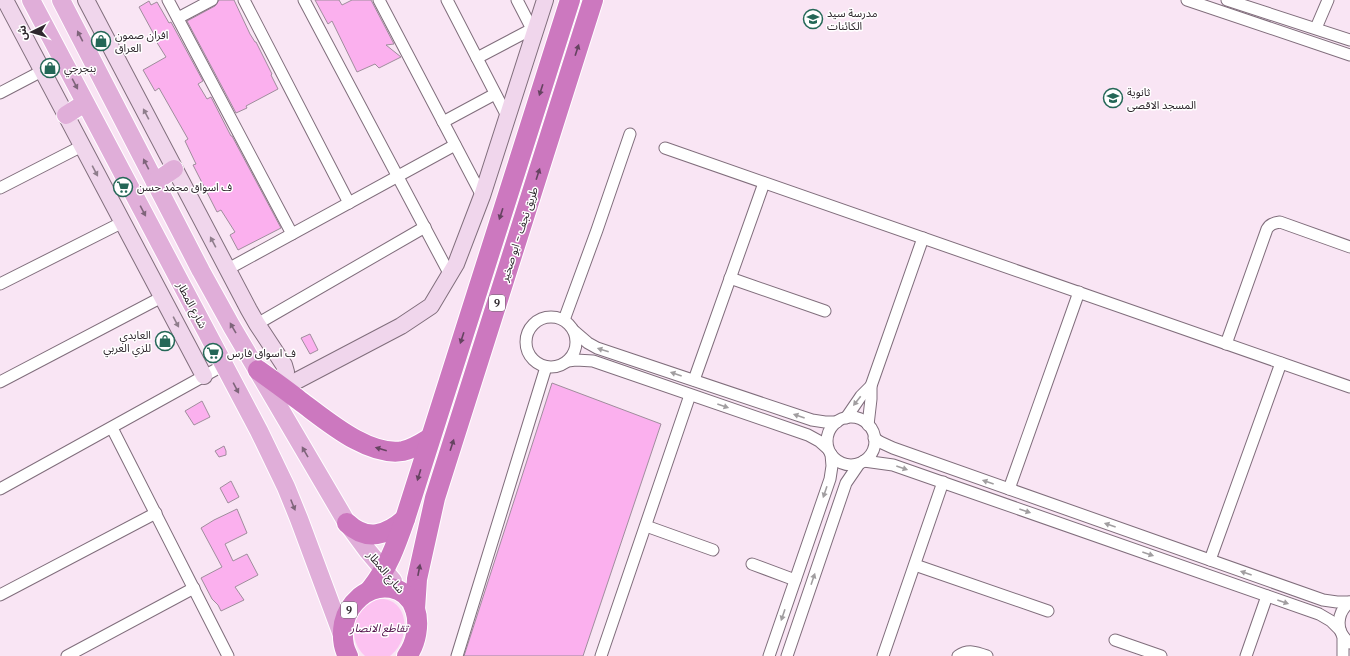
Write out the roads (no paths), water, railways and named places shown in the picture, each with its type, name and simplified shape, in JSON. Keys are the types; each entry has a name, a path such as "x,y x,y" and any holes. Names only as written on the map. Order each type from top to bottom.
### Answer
{"highway":[{"name":"طريق نجف - ابو صخير","path":"370,590 384,572 393,554 405,519 570,0"},
{"name":"طريق نجف - ابو صخير","path":"411,603 435,498 593,0"},
{"path":"258,370 338,429 365,444 384,450 402,451 410,449 430,438"},
{"path":"347,523 354,530 366,534 374,534 390,531 405,519"},
{"path":"370,590 378,587 388,587 398,591 411,603"},
{"name":"9","path":"346,652 344,624 349,609 355,601 370,590"},
{"name":"9","path":"407,656 416,636 417,625 411,603"}],"main road":[{"name":"شارع المطار","path":"31,0 224,366 286,487 307,540 346,652"},
{"name":"شارع المطار","path":"61,0 201,271 258,370 347,523 384,572 411,603"},
{"path":"66,115 86,103"},
{"path":"155,182 174,169"}],"street":[{"path":"5,0 204,376"},
{"path":"86,0 257,324 284,365 286,372 281,387"},
{"path":"168,0 292,234"},
{"path":"178,18 212,0"},
{"path":"244,0 349,203"},
{"path":"304,0 450,275"},
{"path":"379,0 482,196"},
{"path":"447,0 508,118"},
{"path":"517,0 533,31"},
{"path":"281,387 401,326 431,306 456,264 482,196 508,118 533,31 545,0"},
{"path":"1187,0 1350,55"},
{"path":"1228,0 1350,40"},
{"path":"1316,28 1328,0"},
{"path":"1240,18 1245,6"},
{"path":"477,58 533,31"},
{"path":"0,93 42,71"},
{"path":"443,122 495,94"},
{"path":"564,320 630,134"},
{"path":"228,269 455,145"},
{"path":"0,188 82,146"},
{"path":"665,148 1350,387"},
{"path":"694,380 764,183"},
{"path":"0,284 123,222"},
{"path":"1226,344 1269,226 1280,222 1350,247"},
{"path":"257,324 425,227"},
{"path":"868,425 871,386 923,238"},
{"path":"730,278 825,311"},
{"path":"1009,489 1079,292"},
{"path":"0,382 162,297"},
{"path":"574,331 576,347 573,355 568,361 554,368 537,364 530,357 526,348 525,338 529,328 536,321 544,317 554,316 564,320 588,343 597,348 812,420 824,422 854,418 862,420 868,425 874,438 873,451 869,457 862,462 846,483 787,656"},
{"path":"568,361 593,361 808,435 819,441 840,463 847,465 862,462 893,465 1267,596 1325,617 1344,636"},
{"path":"1210,560 1281,363"},
{"path":"0,489 224,366"},
{"path":"457,656 546,367"},
{"path":"769,656 830,479 832,466 828,435 831,428 841,420 871,386"},
{"path":"601,656 690,395"},
{"path":"112,428 228,656"},
{"path":"874,438 893,448 1323,600 1350,602"},
{"path":"883,656 943,482"},
{"path":"0,595 156,513"},
{"path":"646,526 713,550"},
{"path":"752,564 795,580"},
{"path":"915,565 1048,611"},
{"path":"67,656 194,588"},
{"path":"1246,656 1267,596"},
{"path":"1343,656 1344,636 1339,620 1340,614 1350,602"},
{"path":"1115,640 1161,656"},
{"path":"958,656 972,651 987,656"}],"place":[{"name":"مدرسة سيد الكائنات","path":"813,19"},
{"name":"افران صمون العراق","path":"101,41"},
{"name":"بنجرجي","path":"50,68"},
{"name":"ثانوية المسجد الاقصى","path":"1113,98"},
{"name":"ف اسواق محمد حسن","path":"123,187"},
{"name":"العابدي للزي العربي","path":"165,341"},
{"name":"ف اسواق فارس","path":"213,353"}],"park label":[{"name":"تقاطع الانصار","path":"379,628"}]}
